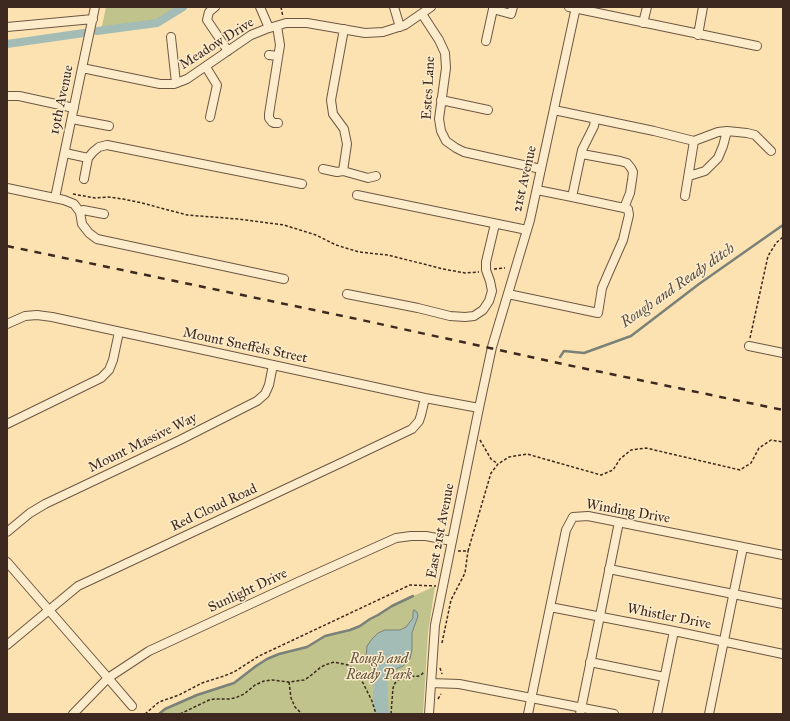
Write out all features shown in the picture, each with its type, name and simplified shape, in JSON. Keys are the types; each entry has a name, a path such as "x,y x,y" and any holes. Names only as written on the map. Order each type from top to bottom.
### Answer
{"street":[{"name":"19th Avenue","path":"55,198 96,7"},
{"path":"215,7 208,12 206,20 228,51"},
{"path":"260,7 273,27 280,45 269,114 269,118 272,122 278,123"},
{"path":"394,7 400,27"},
{"name":"Meadow Drive","path":"82,68 160,84 176,83 187,79 206,67 251,35 286,23 307,22 365,33 383,32 400,27 431,7"},
{"path":"486,41 493,8 511,14 513,7"},
{"path":"574,7 756,46"},
{"name":"21st Avenue","path":"490,354 527,230 537,190 574,7"},
{"path":"643,23 647,7"},
{"path":"698,34 703,7"},
{"name":"Estes Lane","path":"422,14 439,40 445,53 446,68 439,120 441,131 446,141 464,152 541,169"},
{"path":"7,27 93,19"},
{"path":"343,172 348,144 344,129 333,114 331,100 344,29"},
{"path":"170,37 176,83"},
{"path":"269,55 278,56"},
{"path":"206,67 217,85 210,117"},
{"path":"7,96 19,96 74,108"},
{"path":"441,100 488,110"},
{"path":"554,110 694,141 718,132 727,131 747,133 755,136 771,151"},
{"path":"72,119 109,126"},
{"path":"572,197 582,154 594,126 595,119"},
{"path":"689,176 705,171 718,158 724,146 727,131"},
{"path":"686,196 694,141"},
{"path":"84,179 88,158 92,152 107,145 302,184"},
{"path":"65,153 88,158"},
{"path":"582,154 627,164 633,172 630,193 624,208"},
{"path":"323,169 368,178 376,176"},
{"path":"7,188 55,198 74,204 80,212 82,224 97,240 284,279"},
{"path":"508,294 598,313 602,288 623,240 629,215 628,209 537,190"},
{"path":"357,195 527,230"},
{"path":"80,212 83,210 104,214"},
{"path":"347,294 450,316 474,316 482,310 489,301 492,291 486,270 486,262 495,224"},
{"name":"Mount Sneffels Street","path":"7,324 25,316 37,315 52,317 425,398 479,408"},
{"path":"7,424 101,378 108,370 113,360 119,332"},
{"path":"749,346 783,353"},
{"name":"East 21st Avenue","path":"429,714 436,625 490,354"},
{"name":"Mount Massive Way","path":"7,532 30,513 45,504 258,401 265,394 269,385 273,365"},
{"name":"Red Cloud Road","path":"7,645 78,586 412,429 419,421 425,398"},
{"name":"Winding Drive","path":"528,714 566,530 573,517 588,516 783,555"},
{"path":"580,711 619,522"},
{"name":"Sunlight Drive","path":"73,714 108,678 149,652 298,582 396,538 426,536 452,541"},
{"path":"709,714 742,547"},
{"path":"7,562 132,706"},
{"path":"609,569 783,604"},
{"name":"Whistler Drive","path":"550,607 783,654"},
{"path":"656,714 674,631"},
{"path":"590,662 664,677"},
{"path":"431,683 459,684 532,697 580,711 614,714"}],"path":[{"path":"71,194 95,198 108,197 123,199 187,215 238,219 284,225 316,235 336,245 359,252 388,256 465,273 480,271"},
{"path":"749,346 768,256 776,243 783,237"},
{"path":"490,270 505,268"},
{"path":"473,436 480,439 491,459 498,464"},
{"path":"442,642 451,600 465,573 468,551 491,473 498,464 509,457 527,454 601,475 613,470 620,458 631,450 646,448 740,470 751,463 759,448 771,440 783,442"},
{"path":"457,551 468,551"},
{"path":"146,713 159,702 179,695 202,683 234,672 260,656 410,585 436,586"},
{"path":"180,714 210,700 235,698 264,681 272,680 289,682 304,680 321,667 330,663 339,662 354,668 359,674 372,701 376,714"},
{"path":"440,667 442,674"},
{"path":"391,714 393,688 395,683 403,677 420,676 425,670"},
{"path":"289,682 290,698 295,707 302,714"}],"green space":[{"path":"106,7 183,7 157,23 101,31"},
{"name":"Rough and Ready Park","path":"435,586 428,633 423,714 159,714 165,709 197,695 234,683 267,659 279,654 307,647 325,636 360,626 392,606"}],"water":[{"path":"414,610 417,612 418,616 412,633 412,650 410,659 403,666 392,671 383,682 378,683 366,658 367,646 378,633 385,630 400,630 406,627 413,618"}],"waterway":[{"path":"97,31 157,23 183,7"},
{"path":"7,44 84,33"},
{"name":"Rough and Ready ditch","path":"560,357 564,351 584,353 631,336 699,284 783,225"},
{"name":"Rough and Ready ditch","path":"159,714 165,709 197,695 234,683 267,659 279,654 307,647 325,636 360,626 392,606 413,596"},
{"path":"381,683 380,694 382,714"}],"railway":[{"path":"7,246 783,410"}]}
